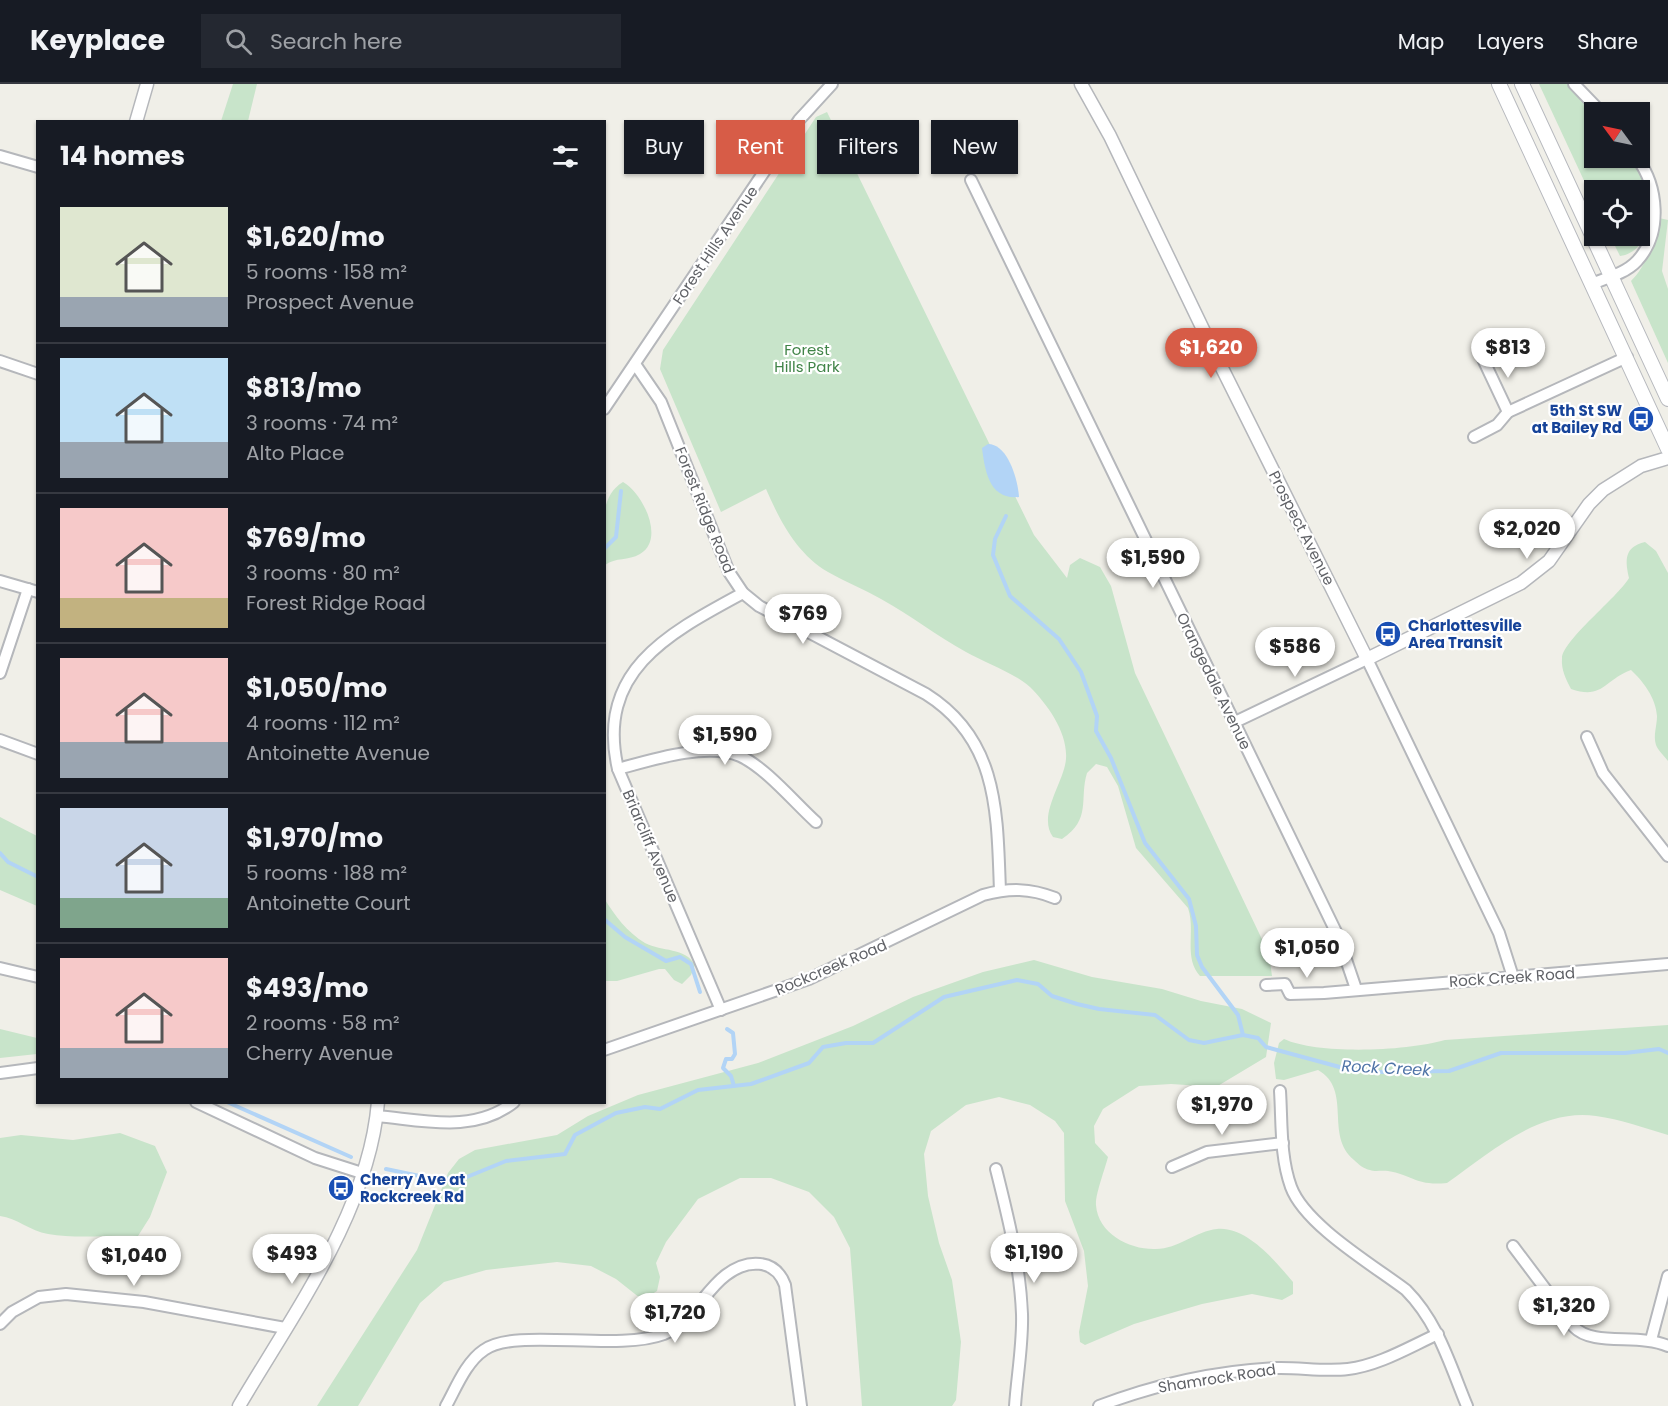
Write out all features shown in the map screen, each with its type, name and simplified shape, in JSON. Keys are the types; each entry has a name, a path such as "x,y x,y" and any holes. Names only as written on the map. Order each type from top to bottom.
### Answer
{"main road":[{"path":"1499,84 1668,449"},
{"path":"1522,84 1668,399"}],"street":[{"path":"137,120 147,84"},
{"name":"Prospect Avenue","path":"1081,84 1110,136 1212,348 1367,659 1499,933 1513,977"},
{"path":"1574,84 1591,102"},
{"name":"Forest Hills Avenue","path":"606,407 800,120 826,86"},
{"path":"0,156 36,166"},
{"path":"1592,284 1636,262 1643,253 1653,228 1653,187 1643,168"},
{"name":"Orangedale Avenue","path":"971,180 1338,936 1356,989"},
{"path":"1474,437 1497,425 1508,412 1627,357"},
{"path":"1483,359 1508,412"},
{"path":"0,361 36,373"},
{"name":"Forest Ridge Road","path":"635,364 661,402 729,572 743,593 759,606 926,694 942,704 966,727 983,756 989,773 996,827 1000,891"},
{"path":"1235,722 1528,579 1562,546 1577,519 1603,490 1641,466 1668,458"},
{"path":"0,581 33,591 0,673"},
{"name":"Briarcliff Avenue","path":"721,1010 618,769 613,741 614,720 623,689 646,654 671,635 743,593"},
{"path":"1587,737 1603,773 1668,856"},
{"path":"0,740 36,753"},
{"path":"618,769 686,754 728,752 752,763 816,822"},
{"name":"Rockcreek Road","path":"606,1049 809,979 984,895 1000,891 1030,890 1055,898"},
{"name":"Rock Creek Road","path":"1266,985 1285,984 1290,994 1668,964"},
{"path":"0,968 36,977"},
{"path":"0,1073 36,1068"},
{"path":"1280,1090 1283,1143 1291,1188 1305,1212 1407,1290 1425,1310 1438,1334 1467,1406"},
{"path":"200,1104 315,1158 365,1174"},
{"path":"239,1406 336,1239 365,1174 378,1104"},
{"path":"377,1116 463,1123 493,1116 511,1104"},
{"path":"1172,1167 1207,1152 1283,1143"},
{"path":"996,1169 1009,1220 1020,1282 1022,1316 1015,1406"},
{"path":"1513,1246 1578,1331 1596,1338 1651,1340 1668,1346"},
{"path":"446,1406 475,1358 492,1345 526,1340 625,1341 664,1333 685,1320 726,1275 738,1267 760,1262 776,1270 786,1285 801,1406"},
{"path":"1651,1340 1668,1276"},
{"path":"0,1324 12,1312 39,1297 66,1294 144,1302 285,1328"},
{"name":"Shamrock Road","path":"1099,1406 1162,1386 1242,1371 1290,1367 1348,1369 1377,1361 1438,1334"}],"green space":[{"path":"233,84 257,84 248,120 221,120"},
{"path":"1539,84 1567,84 1584,102 1584,168 1639,168 1646,180 1584,181"},
{"name":"Forest Hills Park","path":"827,112 831,120 817,120 817,174 857,174 1034,535 1067,578 1070,565 1080,558 1100,567 1111,586 1135,673 1269,954 1272,976 1200,976 1192,961 1188,908 1136,848 1118,786 1107,767 1096,764 1087,773 1083,808 1077,824 1062,839 1053,837 1048,819 1064,768 1066,749 1056,720 1030,687 955,646 881,599 817,565 791,536 766,489 721,512 660,369 663,350 779,174 805,174 805,134 816,117"},
{"path":"1650,189 1652,202 1650,220"},
{"path":"1659,218 1668,220 1662,271 1668,289 1668,363 1631,281 1646,259"},
{"path":"1615,246 1638,246 1630,253 1620,256"},
{"path":"623,482 637,495 648,516 651,538 648,547 640,554 606,564 606,506 614,489"},
{"path":"1645,542 1656,551 1668,573 1668,761 1655,741 1657,716 1654,703 1644,685 1631,670 1597,690 1582,692 1571,689 1562,666 1562,658 1571,641 1629,578 1627,560 1630,551 1638,544"},
{"path":"0,817 36,835 36,906 0,890"},
{"path":"606,901 622,923 639,939 652,946 685,955 695,965 691,975 682,984 674,980 665,969 617,981 606,981"},
{"path":"1034,960 1092,977 1162,989 1201,1001 1242,1009 1271,1023 1266,1057 1216,1087 1171,1084 1139,1086 1103,1109 1094,1126 1095,1143 1108,1157 1096,1205 1098,1215 1109,1232 1126,1243 1146,1249 1172,1246 1209,1230 1228,1230 1239,1233 1260,1247 1278,1265 1293,1282 1293,1294 1282,1300 1252,1294 1202,1304 1134,1324 1085,1345 1080,1342 1079,1332 1088,1286 1084,1251 1065,1201 1064,1133 1055,1121 1030,1105 999,1097 966,1105 931,1131 924,1154 928,1196 939,1243 952,1280 961,1342 956,1400 952,1406 862,1406 850,1248 834,1217 809,1192 771,1178 740,1178 698,1199 666,1242 656,1263 660,1277 657,1291 649,1296 640,1298 616,1279 591,1266 557,1262 486,1270 444,1282 420,1303 358,1406 317,1406 417,1250 448,1173 459,1159 475,1150 557,1135 588,1116 638,1095 758,1063 853,1026 913,997 983,972"},
{"path":"1668,1025 1668,1135 1623,1121 1596,1116 1575,1115 1555,1119 1516,1135 1447,1183 1421,1182 1396,1173 1372,1171 1361,1166 1345,1150 1339,1126 1337,1101 1328,1079 1318,1070 1284,1080 1276,1079 1274,1063 1279,1043 1284,1039 1319,1047 1363,1050 1409,1047 1445,1040"},
{"path":"0,1029 36,1038 36,1054 0,1058"},
{"path":"120,1133 155,1146 167,1172 150,1217 138,1236 81,1237 48,1234 0,1216 0,1138 21,1135 73,1140"}],"water":[{"path":"988,444 1001,450 1011,464 1019,497 1001,494 990,482 982,448"}],"waterway":[{"path":"606,547 616,537 621,491"},
{"path":"1006,516 995,539 993,555 1010,596 1059,639 1081,672 1097,716 1096,731 1111,758 1145,843 1189,899 1196,926 1197,955 1202,967 1238,1015 1243,1035"},
{"path":"0,853 8,862 36,876"},
{"path":"606,921 625,937 666,961 680,957 691,964 700,992"},
{"name":"Rock Creek","path":"386,1169 429,1178 462,1179 506,1161 565,1154 575,1135 616,1113 645,1107 660,1109 698,1090 751,1084 809,1063 823,1047 846,1043 873,1043 944,997 1017,980 1038,984 1052,996 1077,1004 1099,1009 1155,1015 1189,1040 1204,1043 1243,1035 1258,1038 1266,1047 1347,1069 1378,1072 1449,1071 1501,1053 1625,1053 1659,1049 1668,1053"},
{"path":"727,1029 733,1033 735,1054 732,1059 726,1059 723,1068 731,1076 734,1086"},
{"name":"Rock Creek","path":"232,1104 351,1157"}],"place":[{"name":"5th St SW at Bailey Rd","path":"1641,419"},
{"name":"Charlottesville Area Transit","path":"1388,634"},
{"name":"Cherry Ave at Rockcreek Rd","path":"341,1188"}]}
